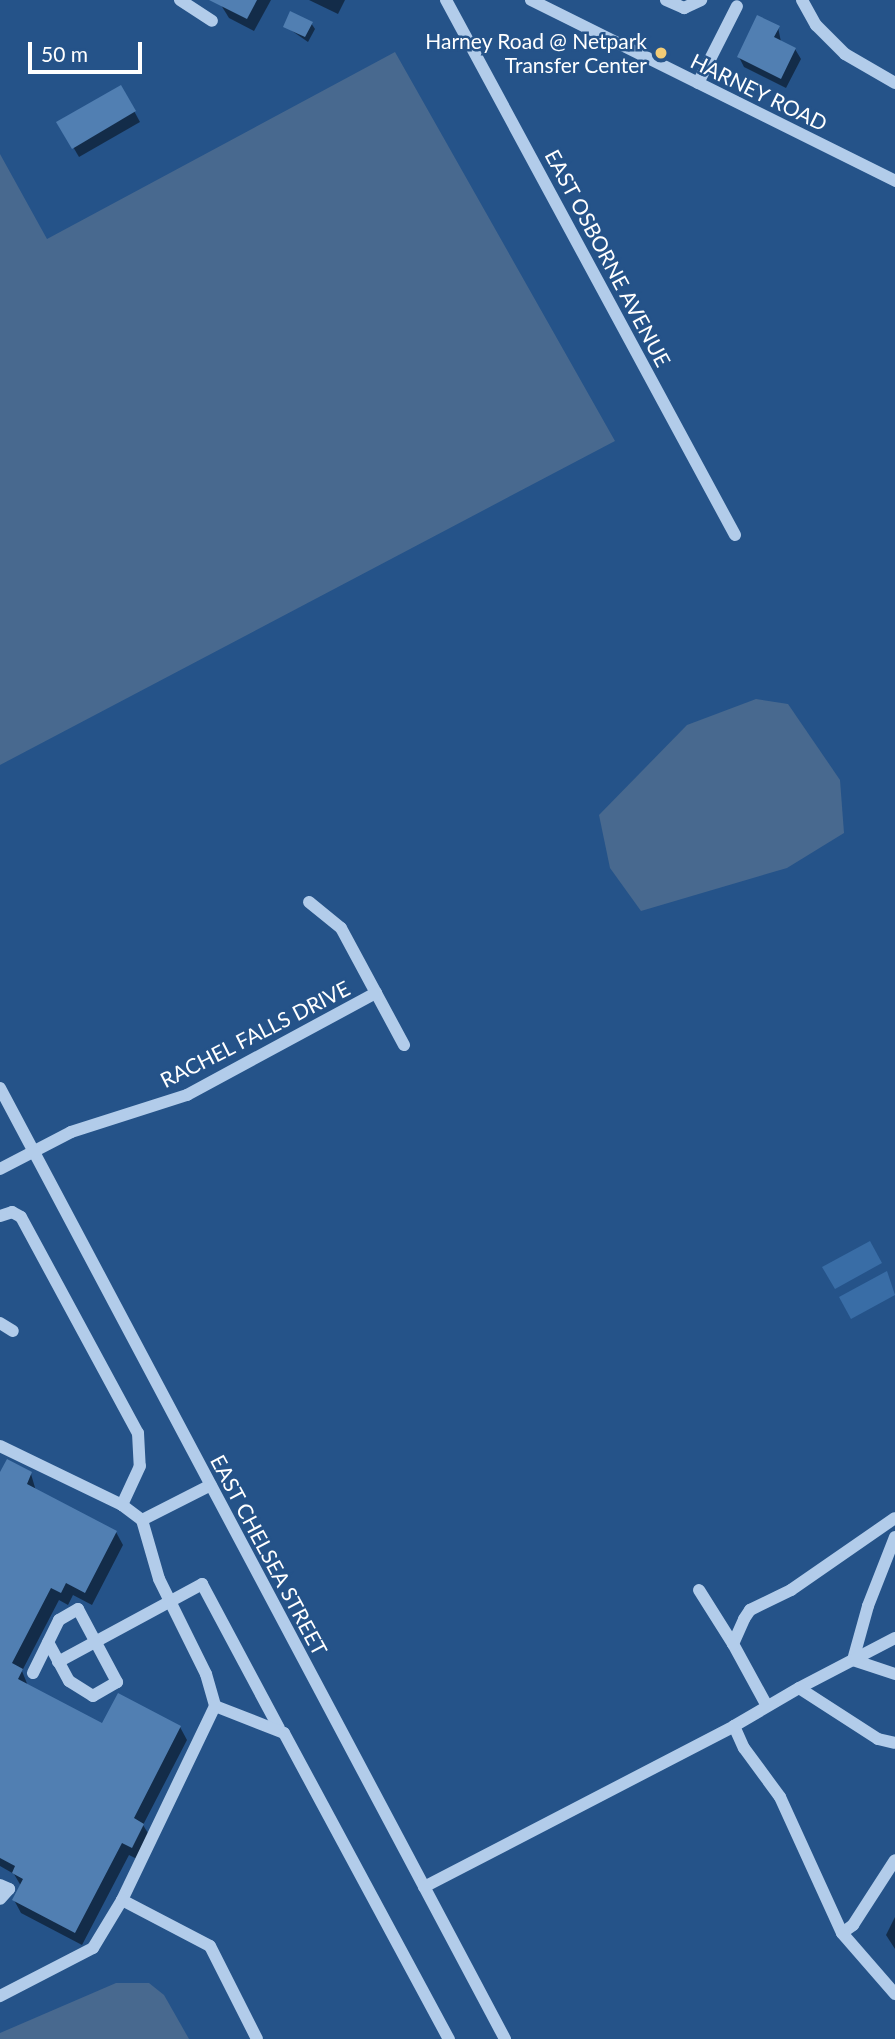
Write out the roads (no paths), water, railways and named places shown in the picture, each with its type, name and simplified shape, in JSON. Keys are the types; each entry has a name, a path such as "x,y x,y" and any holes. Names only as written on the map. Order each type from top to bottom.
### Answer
{"street":[{"path":"180,0 212,21"},
{"name":"EAST OSBORNE AVENUE","path":"446,0 735,535"},
{"name":"HARNEY ROAD","path":"531,0 895,181"},
{"path":"666,0 684,8 701,0"},
{"path":"802,0 816,25 845,54 895,83"},
{"path":"698,83 737,6"},
{"path":"309,902 341,928 404,1045"},
{"name":"RACHEL FALLS DRIVE","path":"0,1169 71,1132 187,1095 376,993"},
{"name":"EAST CHELSEA STREET","path":"0,1088 505,2039"},
{"path":"0,1216 12,1212 21,1217 138,1433 140,1466 122,1506"},
{"path":"0,1323 13,1331"},
{"path":"0,1446 122,1506 142,1520 169,1601 206,1674 215,1706 121,1900 93,1948 0,1996"},
{"path":"142,1520 211,1485"},
{"path":"733,1644 750,1610 791,1590 895,1518"},
{"path":"853,1660 868,1606 895,1537"},
{"path":"58,1662 202,1584 449,2039"},
{"path":"699,1590 767,1706"},
{"path":"33,1672 59,1620 78,1609 117,1682 93,1696 69,1681 48,1643"},
{"path":"424,1887 734,1726 799,1688 895,1638"},
{"path":"853,1660 895,1674"},
{"path":"799,1688 878,1739 895,1743"},
{"path":"215,1706 279,1728"},
{"path":"734,1726 744,1748 780,1797 842,1933 895,1994"},
{"path":"842,1933 853,1925 895,1860"},
{"path":"0,1885 9,1889 0,1899"},
{"path":"121,1900 210,1946 257,2039"}],"place":[{"name":"Harney Road @ Netpark Transfer Center","path":"661,53"}]}
